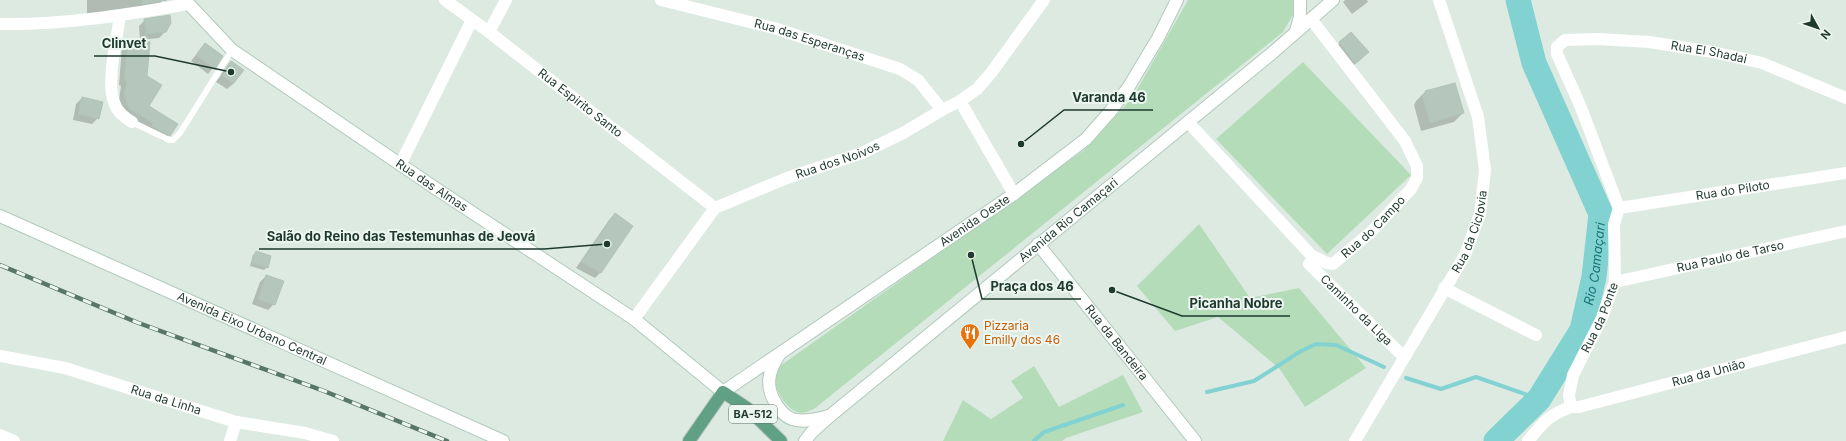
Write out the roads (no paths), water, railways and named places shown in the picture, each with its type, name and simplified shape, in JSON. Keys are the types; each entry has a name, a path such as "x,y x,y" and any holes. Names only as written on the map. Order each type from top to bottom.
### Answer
{"main road":[{"name":"BA-512","path":"689,441 723,392 745,407 781,441"}],"street":[{"name":"Rua Espirito Santo","path":"444,0 488,32 715,208"},
{"path":"488,32 506,0"},
{"name":"Rua dos Noivos","path":"715,208 787,178 862,153 903,133 960,101 977,89 992,72 1044,0"},
{"name":"Avenida Oeste","path":"723,392 782,350 1014,194 1086,139 1109,113 1143,64 1177,0"},
{"path":"1296,31 1300,17 1300,0"},
{"name":"Avenida Rio Camaçari","path":"805,441 812,432 831,415 1188,122 1333,0"},
{"name":"Rua da Ciclovia","path":"1355,441 1444,288 1465,255 1480,214 1485,170 1478,117 1439,0"},
{"name":"Rua das Esperanças","path":"667,1 774,28 900,69 918,80 942,110"},
{"path":"0,24 40,25 120,16 187,2"},
{"name":"Rua das Almas","path":"187,2 232,50 401,163 435,188 634,319 723,392"},
{"path":"120,16 112,71 112,94 119,112 132,122"},
{"name":"Rua do Campo","path":"1188,122 1312,256 1327,263 1333,264 1348,252 1371,232 1411,189 1417,178 1417,166 1405,141 1311,19"},
{"path":"401,163 472,20"},
{"name":"Rua El Shadai","path":"1619,208 1580,105 1557,54 1557,47 1565,40 1598,39 1649,42 1739,57 1762,63 1846,98"},
{"path":"960,101 1014,194"},
{"name":"Rua do Piloto","path":"1619,208 1846,173"},
{"path":"634,319 715,208"},
{"name":"Rua da Ponte","path":"1571,407 1569,395 1573,375 1602,318 1615,282 1614,224 1619,208"},
{"name":"Avenida Eixo Urbano Central","path":"0,216 503,441"},
{"name":"Rua Paulo de Tarso","path":"1615,282 1846,231"},
{"name":"Rua da Bandeira","path":"1038,244 1189,439"},
{"name":"Caminho da Liga","path":"1309,264 1404,357"},
{"path":"1444,288 1536,335"},
{"name":"Rua da União","path":"1571,407 1579,408 1846,337"},
{"path":"782,350 771,369 768,380 769,389 778,408 784,414 798,420 808,420 831,415"},
{"name":"Rua da Linha","path":"0,356 65,368 236,422 305,433 333,441"},
{"path":"1528,441 1543,423 1554,413 1571,407"},
{"path":"230,441 236,422"},
{"path":"0,435 14,441"}],"lane":[{"path":"132,122 169,140 173,140 180,133 232,50"}],"waterway":[{"name":"Rio Camaçari","path":"1496,441 1539,399 1582,330 1594,277 1601,214 1534,63 1518,0"},
{"path":"1207,392 1254,381 1301,351 1316,344 1336,345 1384,367"},
{"path":"1406,378 1441,389 1476,377 1539,399"},
{"path":"1034,441 1044,432 1123,405"}],"railway":[{"path":"0,265 136,322 324,391 447,441"}],"place":[{"name":"Clinvet","path":"231,72"},
{"name":"Varanda 46","path":"1021,144"},
{"name":"Salão do Reino das Testemunhas de Jeová","path":"607,244"},
{"name":"Praça dos 46","path":"971,255"},
{"name":"Picanha Nobre","path":"1112,290"},
{"name":"Pizzaria Emilly dos 46","path":"970,350"}]}
